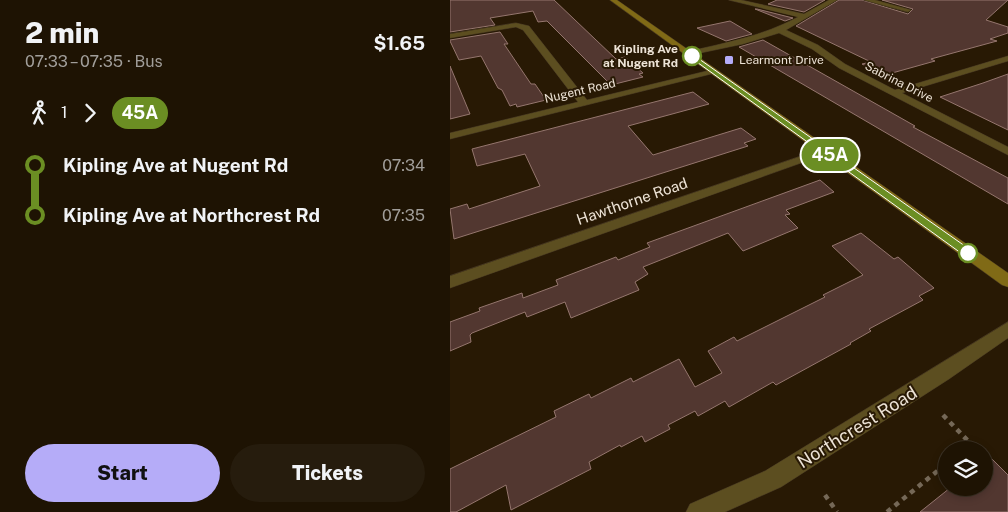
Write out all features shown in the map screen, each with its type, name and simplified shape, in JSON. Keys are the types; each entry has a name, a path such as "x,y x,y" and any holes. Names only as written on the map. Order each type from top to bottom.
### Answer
{"main road":[{"path":"613,0 1008,282"}],"street":[{"path":"732,0 804,16"},
{"path":"689,54 743,42 780,30 834,0"},
{"path":"867,0 908,10"},
{"path":"450,36 516,25 526,28 584,103"},
{"name":"Sabrina Drive","path":"780,30 815,47 842,66 1008,152"},
{"path":"894,93 1008,58"},
{"name":"Nugent Road","path":"450,136 715,72"},
{"name":"Hawthorne Road","path":"450,282 825,151"},
{"name":"Northcrest Road","path":"698,512 773,479 942,374 1008,329"}],"path":[{"path":"943,415 968,441"},
{"path":"887,512 938,471"},
{"path":"825,495 837,512"}],"building":[{"path":"450,0 554,0 616,59 625,57 643,73 639,74 643,77 611,85 547,21 538,22 533,11 490,18 495,25 450,32"},
{"path":"777,0 825,0 804,12 768,4"},
{"path":"839,0 862,0 908,14 913,9 882,0 1008,0 986,20 1008,27 1008,33 990,39 997,41 931,59 935,61 885,75 862,64 871,62 796,26"},
{"path":"755,9 757,9 793,18 785,21"},
{"path":"730,21 752,34 726,41 697,28"},
{"path":"500,32 508,44 504,44 531,84 535,84 546,100 517,107 516,104 510,106 481,56 459,60 450,41"},
{"path":"763,40 915,126 913,127 1008,178 1008,204 739,47"},
{"path":"450,66 470,114 450,119"},
{"path":"1008,74 1008,130 940,97 983,83"},
{"path":"693,92 709,104 628,126 653,155 741,128 756,139 744,143 748,146 454,239 450,209 467,204 469,209 540,186 525,154 477,166 472,149"},
{"path":"820,180 834,192 786,210 790,214 785,215 798,228 743,251 728,233 643,267 648,274 635,282 639,290 571,318 565,302 527,317 525,312 472,333 470,335 471,342 450,351 450,322 480,311 479,308 522,293 523,298 558,285 556,280 616,257 618,260 650,247 647,243"},
{"path":"861,233 894,259 898,257 934,288 919,296 923,300 869,329 871,331 851,344 776,385 773,382 729,407 725,401 698,416 695,411 668,425 670,429 645,442 642,436 621,447 620,445 589,462 591,469 511,510 506,485 456,512 450,512 450,469 556,417 554,411 589,394 591,398 631,378 633,382 679,359 695,387 722,373 708,351 734,337 737,341 825,297 823,295 863,275 832,246"},
{"path":"993,460 1008,475 1008,512 920,512 940,496 993,496"}],"bus line":[{"name":"45A","path":"692,56 968,253"}],"place":[{"name":"Kipling Ave at Nugent Rd","path":"692,56"},
{"name":"Learmont Drive","path":"729,60"}]}
